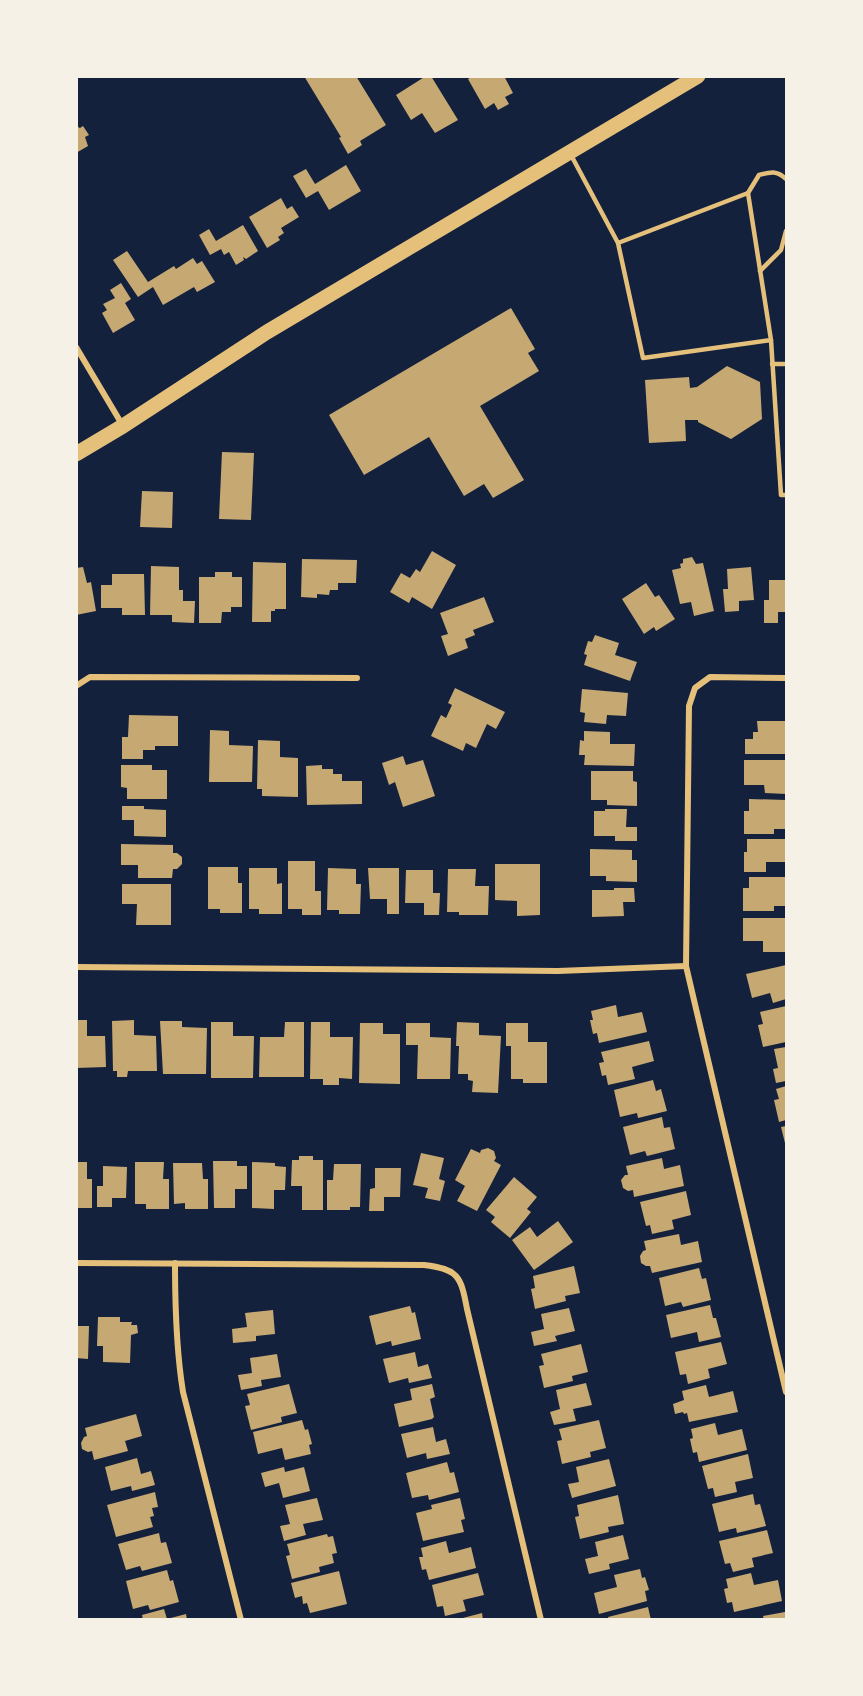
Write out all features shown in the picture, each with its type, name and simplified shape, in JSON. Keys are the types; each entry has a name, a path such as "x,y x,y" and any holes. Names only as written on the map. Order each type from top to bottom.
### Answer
{"main road":[{"path":"76,454 267,332 698,76"}],"street":[{"path":"76,347 123,426"},
{"path":"76,686 90,676 357,678"},
{"path":"786,678 710,677 695,688 689,706 686,966 786,1392"},
{"path":"76,967 558,971 686,966"},
{"path":"76,1263 424,1265 447,1270 455,1275 463,1284 541,1620"},
{"path":"175,1263 178,1365 241,1620"}],"lane":[{"path":"570,152 618,243 643,358 771,340"},
{"path":"618,243 748,193 759,176 771,172 781,174 786,179"},
{"path":"748,193 771,340 780,495 786,495"},
{"path":"760,271 781,250 786,231"},
{"path":"772,364 786,364"}],"building":[{"path":"304,76 356,76 386,125 360,141 362,145 348,154 339,138 341,137"},
{"path":"426,76 431,76 458,120 435,133 422,113 411,120 396,95"},
{"path":"473,76 504,76 513,93 505,97 509,104 498,110 494,103 485,109 468,79"},
{"path":"76,126 80,128 83,126 89,135 85,137 88,146 76,153"},
{"path":"346,165 361,191 329,210 318,191 306,198 293,176 306,169 315,184"},
{"path":"281,198 287,209 292,206 299,217 281,228 284,233 278,237 280,240 267,248 249,217"},
{"path":"243,225 258,251 246,259 243,257 244,260 236,265 229,252 224,255 221,249 210,255 199,235 209,229 216,241"},
{"path":"127,251 148,282 174,266 176,269 193,258 197,264 202,261 215,282 197,292 194,287 163,305 153,287 138,297 113,260"},
{"path":"121,283 131,299 125,303 135,320 113,333 102,313 107,310 103,304 115,298 110,290"},
{"path":"511,308 535,349 528,353 539,371 480,406 524,480 493,498 484,484 464,496 429,437 364,475 329,415"},
{"path":"727,366 760,382 762,419 731,439 698,420 685,420 686,441 649,443 645,380 689,377 690,388 697,387"},
{"path":"222,452 254,453 251,520 219,519"},
{"path":"142,491 173,492 172,528 140,527"},
{"path":"432,551 456,565 432,609 412,597 409,603 390,592 401,573 410,578 416,569 420,572"},
{"path":"692,557 696,564 703,563 714,611 694,616 691,602 680,604 672,570 681,568 680,564 683,563 683,559"},
{"path":"302,559 357,560 356,583 338,583 338,590 330,590 329,595 317,594 317,598 301,597"},
{"path":"253,562 286,563 286,609 271,611 271,622 252,622"},
{"path":"151,566 179,567 179,590 183,590 183,601 195,601 194,623 172,622 172,615 150,615"},
{"path":"83,567 87,583 91,582 96,611 76,615 76,568"},
{"path":"751,567 754,600 739,601 739,611 725,612 723,589 728,589 727,569"},
{"path":"215,572 232,572 232,577 242,577 242,607 231,607 231,612 222,612 221,623 199,623 199,577 215,577"},
{"path":"112,574 144,574 145,615 122,615 122,608 101,608 101,585 112,585"},
{"path":"769,580 786,580 786,612 778,612 778,623 764,623 764,600 769,600"},
{"path":"646,583 655,597 659,595 675,619 656,631 654,627 644,634 622,599"},
{"path":"484,597 494,622 473,630 475,635 465,639 468,648 448,656 441,636 448,634 440,613"},
{"path":"595,635 619,643 615,655 637,662 630,681 584,665 587,655 584,654 588,641 592,642"},
{"path":"455,688 505,712 496,729 487,724 476,748 466,743 463,751 431,736 441,715 446,718 452,705 448,703"},
{"path":"582,689 628,693 626,716 607,715 606,724 584,722 585,713 580,712"},
{"path":"129,715 178,716 178,746 155,746 155,750 143,750 143,759 122,759 122,737 128,737"},
{"path":"757,721 786,721 786,754 745,754 745,739 753,739 753,732 758,732"},
{"path":"210,730 229,731 229,745 253,746 252,782 209,782"},
{"path":"584,731 610,732 610,744 635,744 634,766 584,765 585,755 579,755 580,740 584,741"},
{"path":"258,740 280,741 280,757 298,758 298,797 262,796 262,789 257,789"},
{"path":"403,756 406,765 423,760 435,796 403,807 395,782 389,785 382,763"},
{"path":"744,760 786,760 786,794 765,793 764,785 744,785"},
{"path":"121,765 152,765 152,770 167,770 167,799 127,799 127,788 121,787"},
{"path":"322,765 322,769 333,769 333,774 342,774 342,781 362,781 362,804 307,805 306,766"},
{"path":"591,771 633,771 633,781 637,782 637,806 607,805 607,800 591,800"},
{"path":"749,799 786,800 786,829 774,829 774,834 744,834 744,811 749,811"},
{"path":"122,806 144,806 144,809 166,810 166,837 134,836 134,820 122,820"},
{"path":"605,809 627,809 626,827 637,827 637,841 615,841 615,836 594,836 594,811 605,811"},
{"path":"747,839 786,839 786,862 766,862 766,872 744,872 744,852 747,852"},
{"path":"121,844 173,845 173,853 182,857 182,864 177,869 173,869 172,878 138,878 138,865 121,865"},
{"path":"590,849 632,850 632,860 637,860 637,882 606,881 606,876 590,876"},
{"path":"288,861 315,861 315,891 321,891 321,915 302,915 302,909 288,909"},
{"path":"495,864 540,864 540,915 517,916 517,901 495,900"},
{"path":"208,867 238,867 238,883 242,883 242,913 220,913 220,909 208,909"},
{"path":"249,868 277,868 277,884 282,883 282,914 259,914 259,909 249,909"},
{"path":"328,868 356,869 356,884 361,884 360,914 339,914 339,910 327,910"},
{"path":"368,868 399,868 399,914 387,914 387,899 370,899"},
{"path":"448,869 476,869 475,886 489,886 488,915 459,915 459,912 447,912"},
{"path":"406,870 433,870 433,893 440,893 439,915 424,915 424,903 405,903"},
{"path":"749,877 786,877 786,906 774,906 774,911 743,911 743,888 749,888"},
{"path":"122,884 171,884 171,925 136,925 137,904 122,904"},
{"path":"614,888 634,888 635,902 623,902 624,916 592,917 592,890 614,890"},
{"path":"743,918 786,918 786,952 763,952 763,941 743,941"},
{"path":"786,965 786,999 773,1003 770,993 752,998 746,974"},
{"path":"616,1005 618,1017 642,1012 647,1032 599,1043 597,1033 593,1034 591,1011"},
{"path":"786,1006 786,1042 763,1047 758,1025 763,1024 760,1012"},
{"path":"76,1020 87,1020 87,1036 105,1036 106,1067 76,1068"},
{"path":"134,1020 134,1035 156,1036 157,1071 128,1071 127,1077 117,1077 117,1071 113,1071 112,1021"},
{"path":"160,1021 182,1021 182,1027 207,1028 206,1074 163,1074"},
{"path":"211,1022 233,1022 233,1036 254,1036 253,1078 211,1078"},
{"path":"285,1022 304,1022 304,1077 259,1077 260,1037 284,1037"},
{"path":"311,1022 330,1022 330,1037 353,1037 352,1079 339,1078 339,1085 323,1085 323,1079 310,1079"},
{"path":"457,1022 479,1023 479,1035 501,1036 498,1093 472,1092 473,1081 468,1080 468,1074 458,1074"},
{"path":"360,1023 383,1023 383,1034 400,1034 400,1084 359,1083"},
{"path":"406,1023 430,1023 430,1037 451,1038 450,1079 417,1079 418,1045 406,1045"},
{"path":"506,1023 528,1023 528,1042 547,1042 547,1083 523,1083 523,1079 511,1079 511,1046 506,1046"},
{"path":"649,1041 654,1061 632,1067 635,1079 608,1085 606,1075 602,1076 599,1063 604,1062 601,1052"},
{"path":"786,1047 786,1081 776,1083 773,1069 778,1068 774,1049"},
{"path":"653,1080 656,1091 661,1089 667,1111 638,1118 637,1113 620,1117 614,1090"},
{"path":"786,1086 786,1120 779,1122 774,1100 779,1099 776,1089"},
{"path":"662,1117 664,1128 670,1127 675,1149 647,1156 645,1151 630,1155 623,1127"},
{"path":"786,1126 786,1147 781,1127"},
{"path":"488,1148 494,1151 496,1158 494,1161 501,1165 477,1211 457,1201 465,1186 455,1180 471,1149 480,1153 481,1150"},
{"path":"421,1153 444,1158 439,1179 445,1181 440,1201 425,1198 428,1188 413,1185"},
{"path":"299,1156 313,1156 313,1160 323,1160 323,1210 302,1210 302,1186 291,1186 292,1160 299,1160"},
{"path":"662,1158 664,1169 680,1165 684,1186 634,1197 633,1190 628,1191 623,1188 621,1180 628,1175 626,1166"},
{"path":"213,1161 237,1161 237,1166 247,1166 247,1189 235,1189 235,1208 214,1208"},
{"path":"76,1162 87,1162 87,1179 92,1179 92,1208 76,1208"},
{"path":"135,1162 164,1162 163,1179 169,1179 169,1209 146,1209 146,1204 135,1204"},
{"path":"252,1162 275,1163 275,1166 286,1167 285,1190 274,1190 274,1209 252,1208"},
{"path":"173,1163 202,1163 203,1179 208,1179 208,1209 185,1209 185,1203 174,1204"},
{"path":"334,1164 361,1164 360,1207 350,1207 350,1210 327,1210 327,1180 333,1180"},
{"path":"103,1166 127,1167 126,1198 112,1198 112,1207 97,1207 97,1186 103,1186"},
{"path":"375,1168 401,1168 400,1197 384,1197 384,1211 369,1211 370,1189 375,1188"},
{"path":"514,1177 537,1197 527,1209 531,1212 510,1238 491,1222 495,1217 486,1210"},
{"path":"686,1191 691,1215 672,1220 674,1229 652,1234 650,1225 646,1226 640,1202"},
{"path":"558,1221 573,1242 534,1270 512,1240 530,1227 537,1237"},
{"path":"679,1234 681,1245 698,1241 702,1262 652,1273 650,1266 641,1263 640,1256 646,1250 644,1241"},
{"path":"574,1266 580,1293 565,1296 566,1301 535,1309 531,1289 535,1288 533,1276"},
{"path":"699,1268 702,1279 706,1278 711,1300 683,1307 681,1302 665,1306 659,1278"},
{"path":"710,1305 721,1337 699,1342 697,1332 671,1338 666,1315"},
{"path":"410,1306 412,1313 415,1312 421,1339 392,1346 391,1341 376,1345 369,1316"},
{"path":"569,1308 575,1331 555,1336 557,1341 534,1346 531,1332 544,1329 541,1314"},
{"path":"273,1310 275,1334 256,1336 256,1341 233,1343 232,1329 247,1327 245,1313"},
{"path":"98,1317 120,1317 120,1322 132,1322 131,1325 137,1325 138,1333 131,1335 130,1363 103,1362 103,1346 97,1346"},
{"path":"76,1326 89,1326 88,1359 76,1358"},
{"path":"721,1342 727,1364 708,1369 710,1378 688,1384 686,1374 680,1375 675,1352"},
{"path":"581,1344 588,1372 572,1376 573,1381 544,1388 539,1366 544,1365 541,1354"},
{"path":"415,1352 418,1367 428,1364 432,1378 409,1383 408,1378 389,1383 383,1359"},
{"path":"277,1354 281,1377 261,1380 262,1386 241,1390 238,1375 252,1373 250,1358"},
{"path":"586,1383 592,1405 573,1409 576,1421 554,1425 550,1412 560,1409 556,1390"},
{"path":"289,1384 297,1413 281,1417 282,1422 251,1430 245,1406 250,1405 247,1394"},
{"path":"432,1384 435,1397 430,1399 434,1417 399,1427 394,1404 412,1400 410,1389"},
{"path":"706,1385 709,1397 733,1391 738,1412 689,1422 687,1413 675,1414 673,1404 684,1400 682,1391"},
{"path":"136,1414 142,1436 125,1441 128,1451 94,1460 92,1451 82,1449 81,1443 87,1436 85,1428"},
{"path":"302,1420 305,1430 308,1429 312,1444 309,1445 311,1454 285,1460 282,1448 258,1454 253,1432"},
{"path":"599,1420 606,1448 590,1452 591,1457 562,1464 557,1441 562,1440 559,1429"},
{"path":"715,1423 718,1435 742,1429 747,1450 699,1462 697,1452 693,1453 690,1439 693,1438 691,1429"},
{"path":"433,1427 436,1442 446,1439 450,1454 427,1459 426,1453 407,1458 401,1434"},
{"path":"748,1454 753,1478 735,1482 737,1492 715,1497 713,1488 708,1489 702,1466"},
{"path":"137,1458 141,1474 151,1471 155,1485 132,1491 131,1486 111,1491 105,1467"},
{"path":"609,1459 616,1486 572,1498 568,1484 579,1482 576,1467"},
{"path":"447,1462 450,1473 454,1472 459,1492 429,1500 428,1495 412,1498 406,1473"},
{"path":"284,1467 285,1472 304,1467 310,1491 283,1498 279,1483 265,1487 261,1473"},
{"path":"155,1492 158,1507 152,1508 154,1516 150,1517 153,1527 116,1537 107,1505"},
{"path":"753,1494 755,1505 760,1504 766,1526 737,1533 736,1528 719,1532 712,1504"},
{"path":"618,1495 624,1524 608,1527 609,1532 580,1539 575,1517 579,1516 577,1505"},
{"path":"317,1498 323,1520 303,1524 306,1535 284,1541 280,1526 290,1524 285,1505"},
{"path":"460,1498 465,1519 461,1520 464,1532 423,1541 416,1513 432,1509 431,1505"},
{"path":"767,1530 773,1553 752,1558 754,1567 733,1572 730,1563 725,1564 719,1541"},
{"path":"159,1533 161,1543 166,1542 172,1563 142,1571 140,1566 126,1570 118,1544"},
{"path":"327,1534 328,1537 333,1536 337,1553 332,1554 334,1563 319,1567 320,1572 292,1579 286,1556 290,1555 287,1544"},
{"path":"623,1535 629,1559 609,1564 610,1569 589,1574 585,1559 598,1556 595,1542"},
{"path":"446,1541 449,1553 471,1547 476,1568 429,1580 426,1569 422,1570 419,1557 423,1557 421,1548"},
{"path":"640,1569 649,1590 645,1591 647,1601 599,1614 594,1593 617,1587 614,1575"},
{"path":"167,1570 170,1581 173,1580 179,1602 150,1610 148,1605 133,1609 126,1581"},
{"path":"339,1571 347,1604 310,1613 307,1603 303,1604 302,1596 295,1598 291,1583"},
{"path":"478,1573 484,1595 463,1600 466,1611 445,1616 443,1606 437,1607 432,1585"},
{"path":"751,1573 754,1585 778,1580 782,1601 734,1612 732,1602 727,1603 724,1589 728,1588 726,1579"},
{"path":"648,1607 651,1620 609,1620 608,1617"},
{"path":"164,1609 167,1619 186,1614 187,1620 143,1620 142,1615"},
{"path":"785,1612 786,1620 764,1620 763,1616"},
{"path":"482,1613 483,1620 459,1619"}]}
